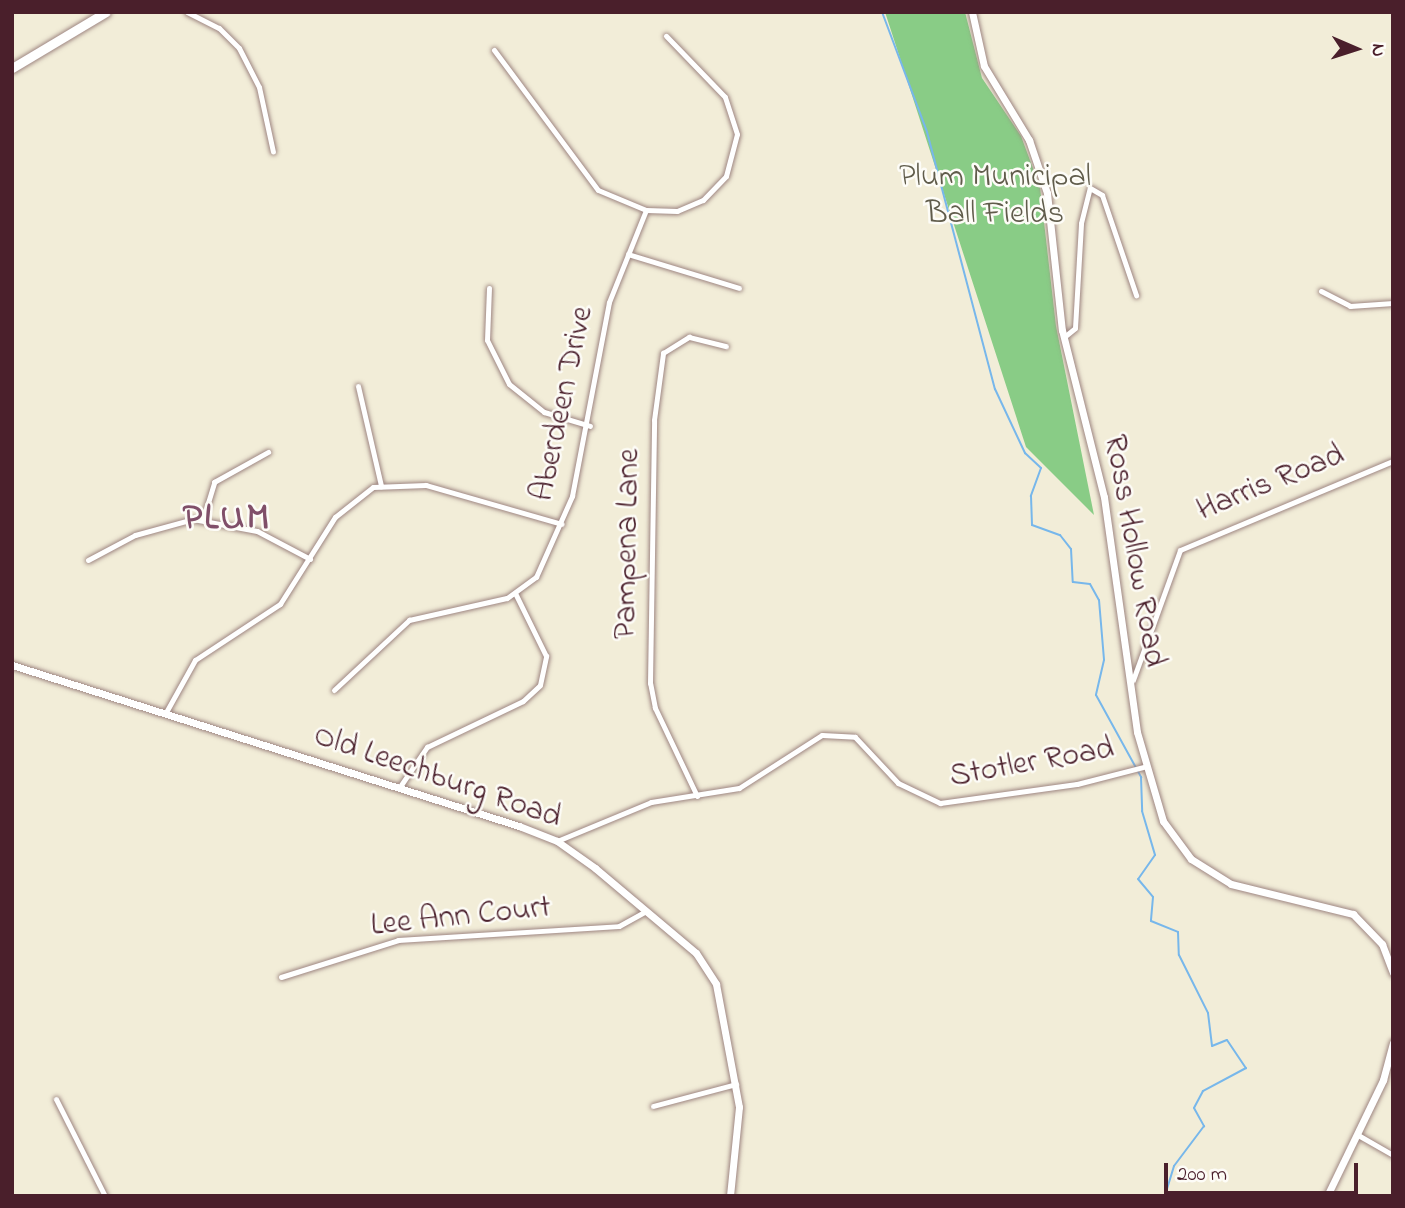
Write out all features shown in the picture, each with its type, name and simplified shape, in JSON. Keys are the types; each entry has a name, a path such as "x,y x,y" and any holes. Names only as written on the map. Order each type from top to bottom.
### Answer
{"main road":[{"path":"12,68 106,12"}],"street":[{"path":"187,12 219,28 239,48 259,87 273,152"},
{"name":"Ross Hollow Road","path":"971,12 984,66 1042,173 1064,337 1104,497 1133,680 1143,767 1163,821 1191,859 1231,884 1344,909 1371,928 1393,973"},
{"path":"494,50 598,190 646,210 677,211 703,200 726,176 736,149 735,118 725,97 666,36"},
{"path":"1064,337 1075,328 1081,223 1090,188 1102,195 1136,295"},
{"name":"Aberdeen Drive","path":"334,691 409,620 515,593 536,577 562,524 590,426 604,320 646,210"},
{"path":"628,254 739,289"},
{"path":"489,288 487,340 509,384 544,412 590,426"},
{"path":"1321,291 1350,306 1393,303"},
{"name":"Pampena Lane","path":"698,796 655,708 650,683 654,420 663,353 689,337 726,346"},
{"path":"358,386 381,486"},
{"path":"203,519 214,482 268,452"},
{"name":"Harris Road","path":"1133,680 1180,550 1393,461"},
{"path":"165,715 195,660 280,604 335,517 381,486 426,485 562,524"},
{"path":"88,560 135,535 203,519 257,531 310,559"},
{"path":"399,788 426,747 523,701 540,685 546,656 515,593"},
{"name":"Old Leechburg Road","path":"12,665 557,841 646,911 708,970 736,1084 740,1129 730,1196"},
{"name":"Stotler Road","path":"557,841 651,802 740,788 812,738 834,734 855,737 904,788 940,803 1143,767"},
{"name":"Lee Ann Court","path":"281,977 391,942 619,926 646,911"},
{"path":"1327,1196 1357,1135 1393,1042"},
{"path":"653,1106 736,1084"},
{"path":"56,1099 104,1194 95,1196"},
{"path":"1357,1135 1393,1155"}],"green space":[{"name":"Plum Municipal Ball Fields","path":"885,12 965,12 982,78 1021,136 1040,187 1056,326 1094,515 1026,447"}],"waterway":[{"path":"882,12 927,132 995,389 1025,453 1041,468 1031,496 1032,525 1060,535 1071,549 1073,582 1090,584 1099,600 1104,660 1096,695 1141,777 1142,811 1155,855 1138,879 1153,897 1151,921 1178,932 1179,955 1208,1013 1212,1046 1227,1040 1246,1068 1203,1091 1194,1108 1204,1126 1174,1166 1165,1196"}],"district":[{"name":"PLUM","path":"227,520"}]}
